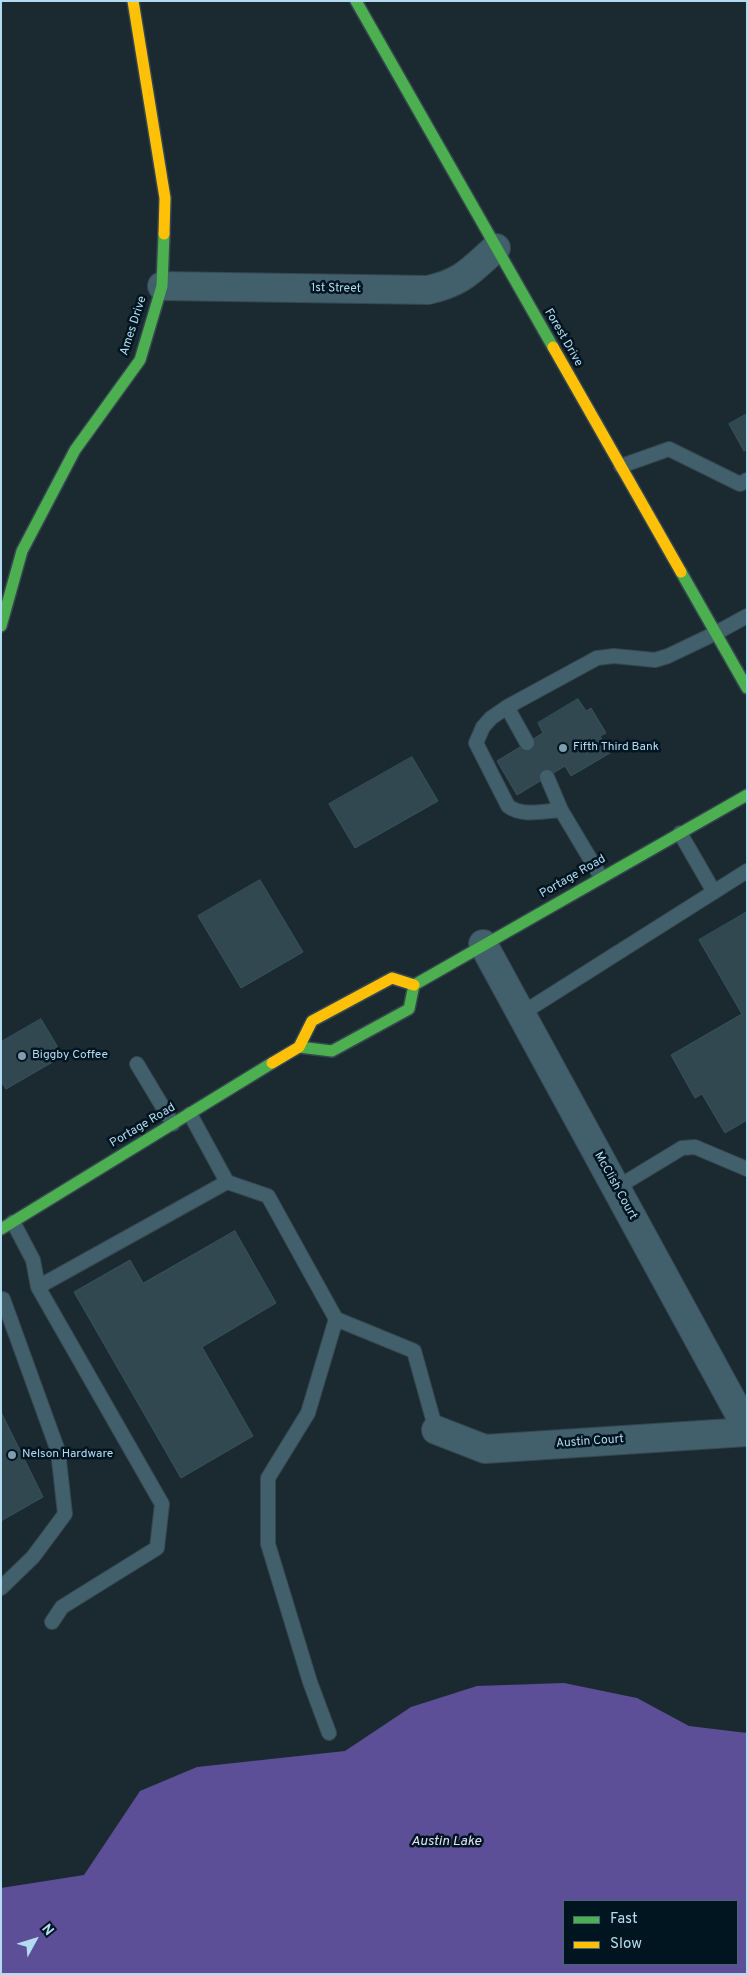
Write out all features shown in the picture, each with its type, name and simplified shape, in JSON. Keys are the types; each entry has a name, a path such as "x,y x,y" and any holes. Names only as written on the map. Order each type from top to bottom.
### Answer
{"street":[{"name":"Ames Drive","path":"1,626 22,551 75,450 140,360 162,286 165,198 133,1"},
{"name":"Forest Drive","path":"356,1 747,688"},
{"name":"1st Street","path":"162,286 428,290 450,285 462,279 496,248"},
{"name":"Portage Road","path":"414,985 747,794"},
{"name":"McClish Court","path":"484,944 747,1428"},
{"path":"392,978 414,985 409,1009 332,1051 299,1048 312,1021 392,978"},
{"name":"Portage Road","path":"7,1225 299,1048"},
{"name":"Austin Court","path":"436,1430 486,1449 747,1432"}],"lane":[{"path":"622,466 669,449 740,484 747,480"},
{"path":"561,810 522,813 515,812 508,806 476,743 478,736 487,723 507,707 597,658 614,656 638,660 655,660 668,656 747,616"},
{"path":"507,707 527,743"},
{"path":"547,777 561,810 601,877"},
{"path":"680,833 714,892"},
{"path":"521,1014 747,871"},
{"path":"137,1064 173,1124"},
{"path":"190,1114 227,1182 268,1196 336,1319 414,1351 436,1430"},
{"path":"616,1188 682,1148 695,1148 747,1170"},
{"path":"38,1287 227,1182"},
{"path":"7,1225 33,1260 38,1287 162,1504 157,1548 62,1607 52,1622"},
{"path":"1,1588 33,1557 65,1514 58,1451 2,1299"},
{"path":"329,1733 310,1682 268,1544 268,1478 308,1413 336,1319"}],"water":[{"name":"Austin Lake","path":"564,1683 637,1698 689,1726 747,1733 747,1974 1,1974 1,1888 84,1875 140,1791 197,1767 345,1751 411,1707 477,1686"}],"building":[{"path":"747,414 747,449 744,451 729,424"},
{"name":"Fifth Third Bank","path":"578,699 586,711 591,708 606,733 600,736 610,753 571,776 565,766 517,795 497,761 543,733 538,723"},
{"path":"412,757 438,801 355,848 329,804"},
{"path":"260,880 303,952 241,988 198,916"},
{"path":"747,912 747,1120 725,1133 702,1094 695,1098 671,1055 742,1014 699,940"},
{"path":"41,1019 63,1056 6,1089 1,1081 1,1042"},
{"path":"235,1231 276,1303 202,1347 253,1436 181,1478 74,1292 130,1260 143,1283"},
{"name":"Nelson Hardware","path":"1,1412 43,1497 1,1521"}],"traffic: fast":[{"path":"356,1 553,347"},
{"path":"1,626 22,551 75,450 140,360 162,286 164,234"},
{"path":"681,572 747,688"},
{"path":"299,1047 332,1051 409,1009 414,985 747,795"},
{"path":"1,1229 272,1063"}],"traffic: slow":[{"path":"133,1 165,198 164,234"},
{"path":"553,347 681,572"},
{"path":"272,1063 299,1047 312,1021 392,978 414,985"}],"place":[{"name":"Fifth Third Bank","path":"563,748"},
{"name":"Biggby Coffee","path":"22,1056"},
{"name":"Nelson Hardware","path":"12,1455"}]}
